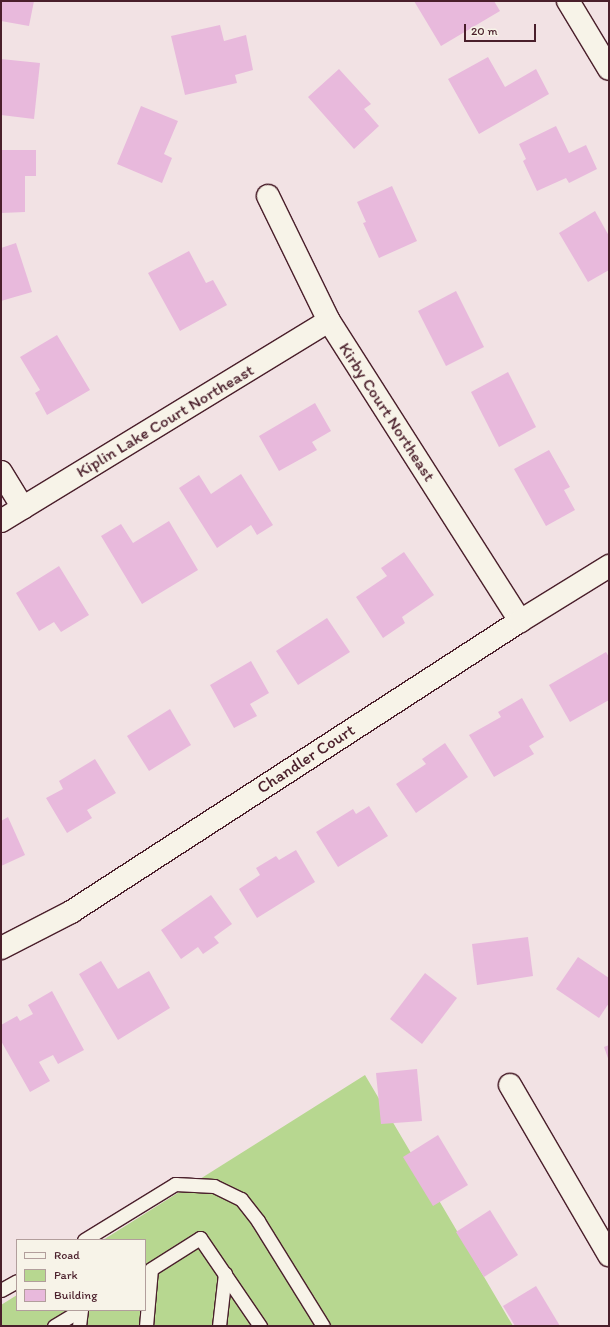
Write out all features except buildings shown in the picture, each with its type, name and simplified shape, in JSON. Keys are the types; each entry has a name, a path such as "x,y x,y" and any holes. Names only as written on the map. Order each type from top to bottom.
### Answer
{"street":[{"path":"568,1 609,68"},
{"name":"Kirby Court Northeast","path":"268,196 329,321 520,621"},
{"name":"Kiplin Lake Court Northeast","path":"1,521 329,321"},
{"path":"1,472 23,508"},
{"name":"Chandler Court","path":"1,948 71,912 520,621 609,566"},
{"path":"510,1086 609,1255"}],"lane":[{"path":"86,1239 175,1184 214,1186 241,1199 258,1221 323,1326"},
{"path":"146,1326 148,1270 200,1238 260,1326"},
{"path":"219,1326 225,1273"},
{"path":"1,1290 16,1282"},
{"path":"54,1326 79,1311"},
{"path":"79,1326 81,1311"}],"green space":[{"path":"365,1075 513,1326 1,1326 1,1305 16,1296 16,1311 146,1311 146,1239 105,1239"}]}
